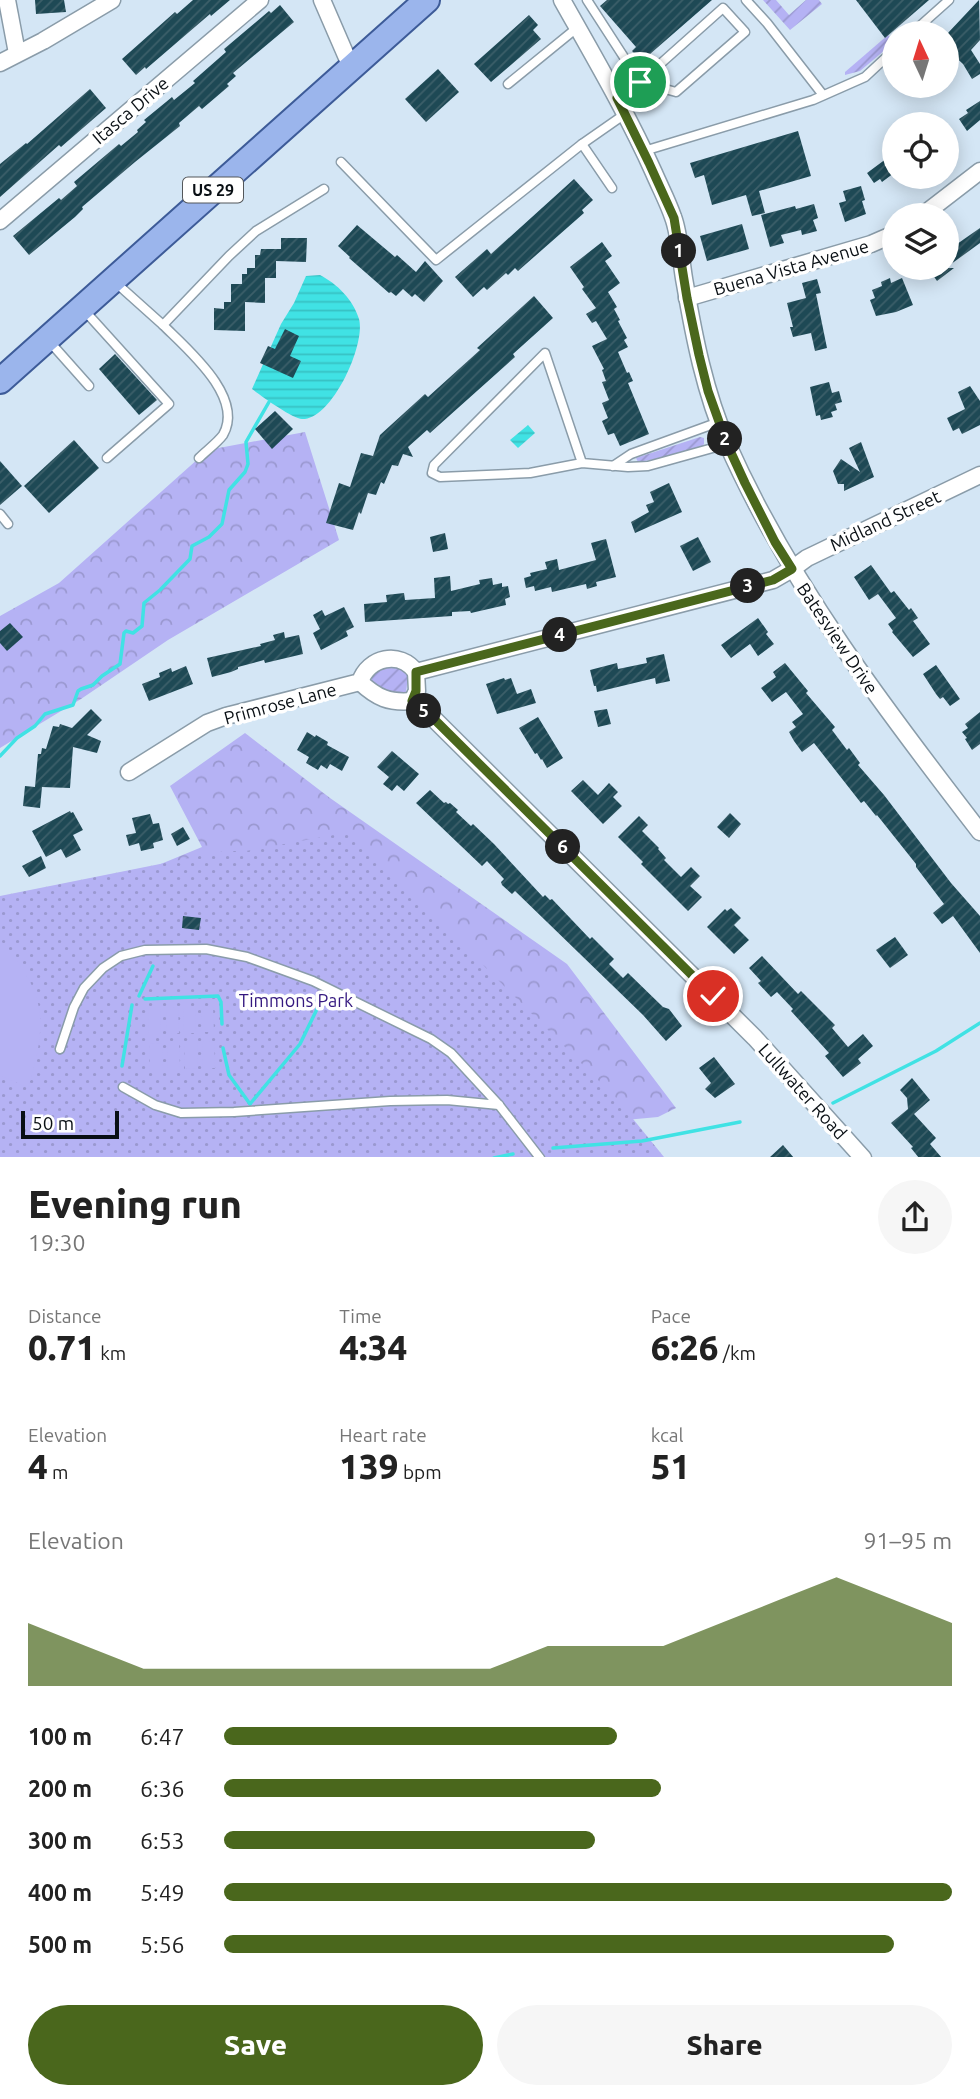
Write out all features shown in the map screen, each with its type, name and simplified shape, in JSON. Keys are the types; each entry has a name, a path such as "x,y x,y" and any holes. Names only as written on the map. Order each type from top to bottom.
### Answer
{"main road":[{"name":"US 29","path":"0,381 427,0"}],"street":[{"path":"7,0 17,54"},
{"path":"0,63 112,0"},
{"name":"Itasca Drive","path":"0,221 261,0"},
{"path":"322,0 351,67"},
{"name":"Batesview Drive","path":"566,2 644,151 674,218 687,298 708,391 727,444 745,483 775,542 844,650 980,832"},
{"path":"939,203 980,171"},
{"name":"Buena Vista Avenue","path":"687,298 882,239"},
{"name":"Midland Street","path":"792,569 807,558 980,475"},
{"path":"360,682 374,695 396,703 412,701 416,691 416,672 773,580 792,569"},
{"name":"Primrose Lane","path":"130,772 207,723 360,682 369,667 389,659 401,659 416,672"},
{"name":"Lullwater Road","path":"412,701 434,719 755,1038 863,1157"}],"lane":[{"path":"587,0 640,82 676,92 745,32 723,8 640,82 617,98"},
{"path":"746,0 823,95"},
{"path":"925,21 949,0"},
{"path":"508,84 578,27"},
{"path":"644,151 823,95 865,77 882,61"},
{"path":"341,162 436,260 582,144 625,114"},
{"path":"582,144 612,188"},
{"path":"163,325 256,231 324,189"},
{"path":"113,280 163,325 209,373 222,393 229,415 223,435 199,458"},
{"path":"82,307 169,404 107,458"},
{"path":"47,339 89,386"},
{"path":"582,463 545,353 434,465 432,474 440,477 530,473 582,463 648,466 727,444"},
{"path":"613,466 631,454 719,422"},
{"path":"0,514 8,524"},
{"path":"60,1049 74,1007 84,988 103,968 121,956 145,950 206,949 247,957 313,981 430,1039 451,1053 499,1105 540,1157"},
{"path":"123,1087 155,1105 181,1113 234,1112 402,1100 447,1100 499,1105"}],"green space":[{"path":"763,0 776,0 789,15 806,0 819,0 822,4 790,30"},
{"path":"882,40 882,52 860,71 845,75 845,72"},
{"path":"305,432 339,540 168,640 81,699 0,748 0,616 59,583 208,450"},
{"path":"704,438 702,447 638,462 636,458"},
{"path":"387,664 404,669 408,677 406,692 393,695 372,684 372,675"},
{"path":"245,733 330,798 567,964 676,1108 658,1117 593,1123 0,899 139,873 202,847 170,786"},
{"name":"Timmons Park","path":"350,832 616,1098 664,1157 0,1157 0,896 225,851 246,851"},
{"path":"0,940 27,976 39,1009 39,1044 28,1088 0,1075"},
{"path":"213,1006 214,1032 202,1032 201,1007"},
{"path":"178,1007 179,1033 167,1034 166,1008"},
{"path":"183,1007 195,1007 196,1033 184,1033"},
{"path":"148,1008 160,1008 161,1034 149,1034"},
{"path":"214,1041 215,1068 203,1068 202,1042"},
{"path":"184,1042 197,1042 198,1068 185,1069"},
{"path":"162,1043 163,1070 150,1070 149,1044"},
{"path":"167,1043 179,1043 180,1069 168,1069"}],"shaded area":[{"path":"320,275 349,299 359,319 360,331 352,362 335,394 325,407 313,416 302,419 252,389 306,276"},
{"path":"528,425 535,433 518,448 510,440"}],"building":[{"path":"35,0 64,0 66,12 36,14"},
{"path":"193,0 230,0 136,75 122,59 175,12 177,14"},
{"path":"607,0 712,0 642,61 632,51 636,47 600,6"},
{"path":"856,0 929,0 905,21 882,21 882,34"},
{"path":"979,0 980,40 971,50 980,64 980,74 972,79 959,60 959,21"},
{"path":"280,5 294,22 233,73 236,76 227,84 229,86 202,109 199,106 179,123 180,126 29,255 13,236 59,198 61,200 77,186 74,182 119,144 121,146 138,132 146,122 144,120 172,97 174,100 195,83 193,81 226,52 224,49"},
{"path":"529,15 538,25 533,30 541,39 491,82 474,64"},
{"path":"438,69 459,92 426,122 405,99"},
{"path":"90,89 106,108 0,197 0,164"},
{"path":"980,101 980,120 967,131 959,119 968,113 966,110"},
{"path":"798,131 811,176 759,191 765,213 752,216 746,195 712,205 704,175 695,178 690,163"},
{"path":"882,162 882,182 880,179 874,183 867,173"},
{"path":"574,179 593,200 582,210 584,213 518,271 515,268 508,275 506,273 487,290 484,287 473,297 455,277 487,249 491,254"},
{"path":"861,186 866,214 845,222 839,203 846,201 843,191"},
{"path":"814,204 818,218 813,220 817,231 802,235 801,230 781,235 784,243 770,247 761,215"},
{"path":"742,224 749,249 707,261 700,236"},
{"path":"357,225 416,272 425,261 443,281 424,302 403,289 396,296 389,293 338,246"},
{"path":"980,228 980,243 959,258 959,243"},
{"path":"281,238 307,238 306,262 276,261 276,278 265,278 265,303 245,302 245,331 214,330 214,308 224,309 224,302 231,302 231,284 242,284 242,274 247,274 247,268 255,268 255,255 260,255 261,249 281,249"},
{"path":"602,242 612,256 605,261 620,283 608,292 617,307 614,309 627,338 624,340 628,347 618,352 633,381 628,383 649,434 620,446 614,433 608,435 602,421 608,418 602,403 609,400 602,382 606,381 602,370 604,369 592,346 607,339 596,321 592,323 586,314 596,308 570,267"},
{"path":"817,279 821,293 816,294 827,348 815,351 811,333 793,337 787,303 806,298 802,283"},
{"path":"903,280 913,305 876,316 870,300 875,298 872,290 882,286 881,282"},
{"path":"534,296 553,318 513,354 515,357 430,433 427,430 408,447 413,457 403,454 398,466 392,465 376,495 368,493 353,530 326,523 339,483 350,487 361,453 373,456 380,435 425,394 428,397"},
{"path":"285,329 299,336 290,356 301,361 293,378 260,363 268,346 275,349"},
{"path":"115,354 157,400 139,415 99,369"},
{"path":"829,382 832,393 839,391 842,402 835,404 837,410 831,412 833,417 821,420 820,415 816,416 810,387"},
{"path":"970,386 980,401 980,425 962,434 959,428 953,431 947,418 965,409 958,392"},
{"path":"275,411 293,429 272,449 255,429"},
{"path":"74,440 99,468 49,513 24,486"},
{"path":"861,442 874,477 844,491 844,484 838,484 833,471 841,459 860,472 849,448"},
{"path":"0,461 22,486 0,505"},
{"path":"669,483 682,512 635,533 631,522 649,512 646,505 654,502 650,492"},
{"path":"445,533 448,549 433,552 430,537"},
{"path":"698,537 711,562 693,571 680,546"},
{"path":"606,539 616,577 596,582 597,586 587,589 586,584 552,592 551,587 535,591 534,586 526,588 524,578 531,576 530,573 547,569 545,562 557,559 559,570 596,560 591,543"},
{"path":"871,565 891,593 894,591 909,610 911,608 918,618 913,621 930,644 913,657 888,624 896,618 878,594 869,600 854,577"},
{"path":"450,576 451,591 492,578 493,585 502,583 502,587 508,586 510,597 505,599 506,605 471,613 452,612 452,616 365,622 364,604 387,602 386,595 404,593 405,600 435,598 434,578"},
{"path":"344,607 354,627 346,631 348,636 321,650 313,633 320,629 313,615 322,610 325,616"},
{"path":"758,618 774,644 758,656 750,644 731,658 721,645"},
{"path":"10,623 23,637 7,651 0,643 0,631"},
{"path":"284,632 285,638 299,635 303,654 265,663 264,660 212,677 207,658 261,646 260,644 275,640 273,635"},
{"path":"664,654 670,681 656,684 655,678 597,692 590,670 617,663 618,669 647,663 646,658"},
{"path":"785,663 835,727 832,730 847,750 849,748 860,763 858,765 980,916 980,953 953,916 942,924 933,913 944,904 916,864 877,815 864,801 861,803 814,743 802,752 794,741 789,732 796,727 792,722 803,714 786,692 772,702 761,688 776,677 773,672"},
{"path":"936,665 960,699 950,706 943,697 940,699 923,674"},
{"path":"186,666 193,684 149,701 142,684 160,677 159,673 171,668 172,672"},
{"path":"511,678 517,694 531,689 536,703 497,714 486,684"},
{"path":"91,709 102,720 87,735 101,741 97,753 73,747 70,788 42,787 40,808 23,806 25,786 35,787 38,754 41,754 42,748 46,749 53,726 59,727 60,724 72,728"},
{"path":"607,709 611,724 598,727 594,711"},
{"path":"980,712 980,744 972,750 962,732 968,728 965,724"},
{"path":"538,717 563,758 547,768 519,728"},
{"path":"307,732 328,742 327,745 349,757 342,771 330,764 327,769 321,765 318,770 306,763 309,757 297,750"},
{"path":"392,751 419,774 404,791 397,785 392,791 383,784 389,777 377,767"},
{"path":"583,780 598,795 609,783 618,792 613,797 622,806 603,824 571,791"},
{"path":"430,790 444,803 450,803 458,810 456,812 494,844 543,897 545,895 552,899 590,939 592,937 614,959 609,964 623,978 628,973 663,1007 669,1009 682,1026 666,1041 643,1015 515,891 512,894 502,885 504,879 487,861 482,866 416,803"},
{"path":"70,811 83,830 73,835 81,850 66,858 61,849 46,857 32,831"},
{"path":"730,813 741,824 729,838 717,827"},
{"path":"150,814 153,824 159,823 163,840 153,843 154,848 141,851 139,843 129,846 126,835 136,833 132,818"},
{"path":"639,816 648,825 642,831 681,877 691,867 700,876 690,886 702,897 688,911 618,837"},
{"path":"183,827 190,839 177,846 171,834"},
{"path":"41,856 46,868 29,877 22,866"},
{"path":"731,908 741,918 734,925 749,940 734,954 707,927 725,909 727,911"},
{"path":"183,916 201,918 199,930 182,928"},
{"path":"895,937 908,955 890,968 876,950"},
{"path":"762,956 798,994 801,991 835,1025 832,1028 848,1047 863,1034 873,1046 858,1059 861,1063 843,1077 825,1056 829,1053 791,1011 793,1009 777,992 771,997 758,983 761,981 749,968"},
{"path":"714,1057 735,1084 715,1098 705,1089 711,1083 699,1068"},
{"path":"912,1078 930,1100 914,1114 936,1138 930,1144 941,1157 918,1157 911,1148 913,1147 891,1123 908,1109 907,1098 900,1090"},
{"path":"783,1145 793,1157 770,1157"}],"waterway":[{"path":"0,756 45,714 73,705 78,691 93,685 120,664 124,633 133,633 142,626 144,603 190,559 192,546 209,537 222,524 229,490 245,472 248,464 246,442 269,402"},
{"path":"139,996 153,966"},
{"path":"145,999 218,996 221,1002 222,1024"},
{"path":"122,1066 132,1005"},
{"path":"250,1104 300,1044 318,1007"},
{"path":"833,1103 936,1051 980,1023"},
{"path":"223,1048 229,1075 250,1104"},
{"path":"553,1148 642,1141 740,1122"},
{"path":"499,1157 513,1154"}],"route":[{"path":"640,82 617,98 674,218 687,298 708,391 727,444 745,483 792,569 773,580 416,672 416,691 412,701 434,719 713,996"}]}
